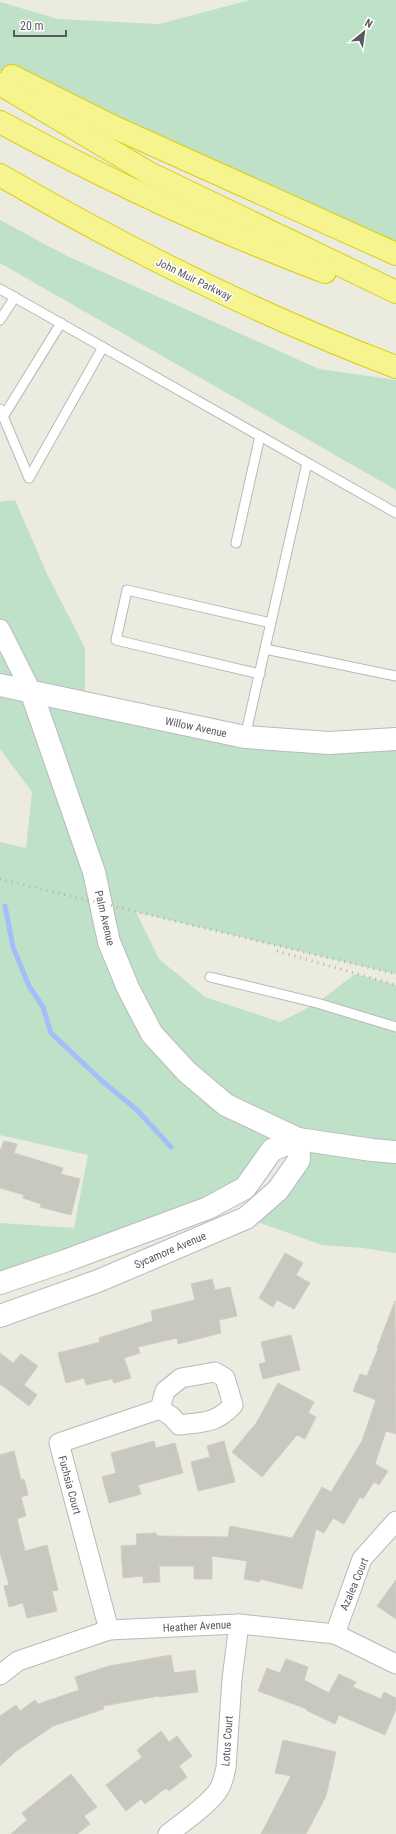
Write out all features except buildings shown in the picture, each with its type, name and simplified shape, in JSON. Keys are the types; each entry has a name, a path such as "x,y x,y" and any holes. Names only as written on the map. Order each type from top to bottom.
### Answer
{"highway":[{"path":"0,71 123,131 396,254"},
{"path":"0,84 149,173 396,292"},
{"path":"0,122 100,175 169,208 302,263 396,298"},
{"name":"John Muir Parkway","path":"0,175 115,240 188,276 316,335 396,367"}],"street":[{"name":"Palm Avenue","path":"0,629 31,691 94,872 109,942 128,988 152,1034 187,1072 226,1105 298,1139"},
{"name":"Willow Avenue","path":"0,685 245,737 329,743 396,739"},
{"path":"0,1283 65,1261 208,1208 245,1188 272,1150 298,1139 396,1152"},
{"name":"Sycamore Avenue","path":"0,1316 98,1281 246,1218 278,1190 299,1160 298,1139"},
{"name":"Fuchsia Court","path":"109,1630 59,1443 160,1409"},
{"name":"Azalea Court","path":"335,1634 362,1559 396,1521"},
{"name":"Heather Avenue","path":"0,1675 18,1661 109,1630 239,1624 335,1634 396,1664"},
{"name":"Lotus Court","path":"168,1834 210,1800 219,1790 223,1779 226,1768 232,1680 239,1624"}],"lane":[{"path":"0,289 396,513"},
{"path":"0,320 15,297"},
{"path":"61,323 2,413 28,478 103,347"},
{"path":"236,543 260,436"},
{"path":"245,737 307,463"},
{"path":"260,674 116,640 119,625 127,590 271,623"},
{"path":"265,649 396,676"},
{"path":"210,977 317,1003 396,1027"}],"green space":[{"path":"250,0 396,0 396,254 0,71 0,2 58,19 159,24"},
{"path":"0,220 65,255 319,369 396,380 396,490 0,263"},
{"path":"15,500 47,574 85,648 85,702 245,737 396,739 396,974 136,912 159,959 205,997 280,1022 317,1003 355,974 396,985 396,1253 363,1248 322,1245 246,1218 278,1190 298,1139 245,1188 0,1283 0,1223 74,1228 88,1155 0,1135 0,842 26,848 32,792 0,749 0,502"}],"waterway":[{"path":"5,906 13,947 29,986 43,1007 51,1033 101,1080 137,1110 171,1147"}],"railway":[{"path":"0,879 396,974"},
{"path":"277,951 396,985"}]}
